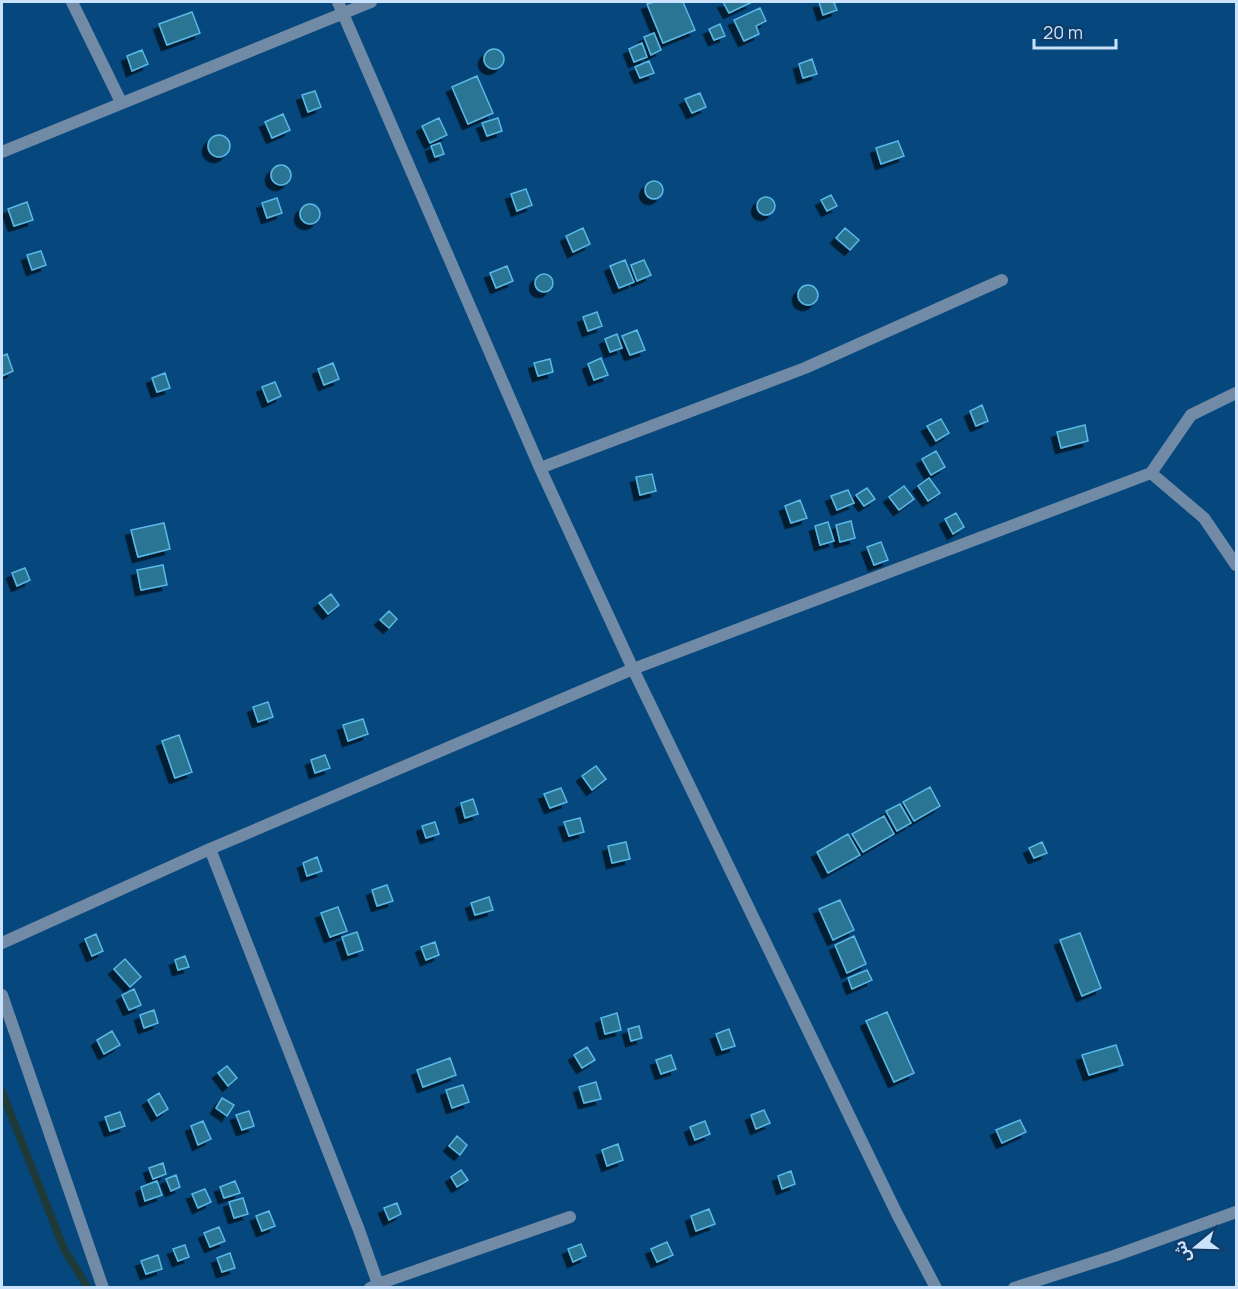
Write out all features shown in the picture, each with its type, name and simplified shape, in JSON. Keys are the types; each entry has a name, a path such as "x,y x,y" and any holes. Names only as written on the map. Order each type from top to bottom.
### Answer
{"street":[{"path":"72,2 121,102"},
{"path":"2,152 341,7 371,2"},
{"path":"341,7 540,468 633,669 897,1214 936,1287"},
{"path":"540,468 805,368 1002,280"},
{"path":"2,943 210,849 633,669 1151,473 1191,415 1236,393"},
{"path":"1151,473 1204,518 1236,566"},
{"path":"210,849 374,1286 570,1218"},
{"path":"2,995 103,1287"},
{"path":"1014,1287 1114,1256 1236,1212"}],"building":[{"path":"683,2 695,30 663,43 647,4"},
{"path":"723,2 752,2 729,13"},
{"path":"819,2 838,2 834,3 837,10 823,15"},
{"path":"760,8 766,21 756,26 759,34 744,41 734,20"},
{"path":"192,12 200,33 167,45 159,24"},
{"path":"720,24 725,36 714,40 709,29"},
{"path":"654,33 661,50 651,55 644,37"},
{"path":"642,43 647,57 634,62 629,49"},
{"path":"494,49 501,52 504,59 501,66 494,69 487,66 484,59 487,52"},
{"path":"142,50 148,64 132,71 127,56"},
{"path":"812,59 817,74 803,78 799,64"},
{"path":"649,61 654,73 640,78 635,67"},
{"path":"477,76 493,113 468,124 452,87"},
{"path":"315,91 321,107 308,112 302,95"},
{"path":"700,93 706,107 692,113 685,99"},
{"path":"283,114 290,130 272,138 265,122"},
{"path":"439,118 447,135 430,143 422,126"},
{"path":"498,118 502,131 487,136 482,123"},
{"path":"219,135 227,138 230,146 227,154 219,157 211,154 208,146 211,138"},
{"path":"898,141 904,156 881,164 876,148"},
{"path":"440,143 444,154 435,157 431,146"},
{"path":"277,165 285,165 291,171 291,179 285,185 277,185 271,179 271,171"},
{"path":"654,181 660,184 663,190 660,196 654,199 648,196 645,190 648,184"},
{"path":"526,189 532,205 517,211 511,194"},
{"path":"831,195 837,206 827,211 821,200"},
{"path":"766,197 772,200 775,206 772,212 766,215 760,212 757,206 760,200"},
{"path":"277,198 282,213 267,218 262,203"},
{"path":"27,202 33,220 14,226 8,209"},
{"path":"310,204 317,207 320,214 317,221 310,224 303,221 300,214 303,207"},
{"path":"583,228 590,244 573,252 566,236"},
{"path":"845,228 859,240 850,250 836,238"},
{"path":"41,251 46,265 32,270 27,255"},
{"path":"625,260 634,282 619,288 610,266"},
{"path":"644,260 651,275 637,281 631,265"},
{"path":"507,266 513,281 496,288 490,273"},
{"path":"544,274 550,277 553,283 550,289 544,292 538,289 535,283 538,277"},
{"path":"808,285 815,288 818,295 815,302 808,305 801,302 798,295 801,288"},
{"path":"597,312 602,326 588,331 583,317"},
{"path":"637,330 645,350 630,355 622,336"},
{"path":"617,334 622,348 610,352 605,339"},
{"path":"7,354 13,371 2,376 2,356"},
{"path":"601,358 608,375 594,380 588,364"},
{"path":"550,359 553,372 538,376 534,363"},
{"path":"333,363 339,379 324,385 318,369"},
{"path":"165,373 170,388 157,392 152,378"},
{"path":"275,382 281,396 268,402 262,387"},
{"path":"982,405 988,421 976,426 970,411"},
{"path":"941,419 949,433 936,441 927,426"},
{"path":"1085,425 1088,441 1061,448 1057,432"},
{"path":"936,451 945,467 931,475 922,459"},
{"path":"652,474 656,491 640,495 636,477"},
{"path":"929,478 940,493 928,501 918,486"},
{"path":"904,486 914,499 899,510 889,497"},
{"path":"867,488 875,499 864,506 856,495"},
{"path":"848,490 854,503 837,510 831,496"},
{"path":"800,500 807,518 791,523 785,506"},
{"path":"956,513 964,527 953,534 945,519"},
{"path":"851,521 855,538 840,542 836,525"},
{"path":"828,522 834,541 820,545 815,526"},
{"path":"164,523 170,549 138,557 131,530"},
{"path":"881,542 888,560 874,565 867,547"},
{"path":"163,565 167,585 141,590 137,570"},
{"path":"25,568 30,580 17,586 12,573"},
{"path":"331,594 339,605 328,614 319,603"},
{"path":"389,611 397,619 389,628 380,620"},
{"path":"268,702 273,717 258,722 253,707"},
{"path":"363,719 368,734 348,741 343,725"},
{"path":"179,735 192,772 175,778 162,741"},
{"path":"325,755 330,768 315,773 311,760"},
{"path":"596,766 606,779 592,790 582,776"},
{"path":"930,787 940,806 914,821 903,802"},
{"path":"561,788 567,802 550,808 544,794"},
{"path":"473,799 478,814 465,818 461,803"},
{"path":"900,804 911,823 897,831 886,811"},
{"path":"884,816 894,834 863,852 852,834"},
{"path":"580,818 584,832 569,836 564,822"},
{"path":"435,822 439,834 426,838 422,826"},
{"path":"848,834 860,855 828,873 817,852"},
{"path":"626,842 630,859 612,863 608,846"},
{"path":"1042,842 1047,853 1034,858 1029,848"},
{"path":"317,857 322,871 307,876 303,863"},
{"path":"387,885 393,901 377,906 372,890"},
{"path":"489,897 493,910 475,915 471,903"},
{"path":"840,900 854,930 833,940 819,909"},
{"path":"338,907 347,931 330,937 321,913"},
{"path":"357,932 363,950 348,955 342,937"},
{"path":"1080,933 1101,988 1082,996 1060,940"},
{"path":"96,934 103,951 92,956 85,939"},
{"path":"854,936 866,964 847,973 835,945"},
{"path":"435,942 439,955 426,960 421,947"},
{"path":"185,956 189,967 178,970 175,960"},
{"path":"125,959 141,977 130,987 114,969"},
{"path":"867,970 872,980 852,989 848,978"},
{"path":"134,989 141,1005 129,1010 122,995"},
{"path":"154,1010 158,1023 144,1028 140,1015"},
{"path":"887,1012 914,1073 894,1082 866,1021"},
{"path":"617,1013 621,1030 605,1034 601,1018"},
{"path":"639,1026 642,1038 631,1041 628,1029"},
{"path":"729,1029 735,1046 722,1050 716,1034"},
{"path":"112,1031 120,1045 104,1054 97,1040"},
{"path":"1116,1045 1123,1065 1089,1075 1082,1055"},
{"path":"587,1047 595,1060 582,1068 574,1055"},
{"path":"671,1055 676,1069 661,1074 656,1060"},
{"path":"450,1058 456,1075 423,1087 417,1070"},
{"path":"227,1066 237,1078 228,1086 218,1073"},
{"path":"596,1082 601,1099 584,1103 579,1087"},
{"path":"463,1085 469,1102 452,1108 446,1090"},
{"path":"159,1093 168,1109 157,1116 148,1100"},
{"path":"222,1098 234,1105 227,1116 216,1108"},
{"path":"764,1110 770,1123 756,1129 751,1115"},
{"path":"249,1111 254,1126 242,1130 236,1115"},
{"path":"120,1112 125,1126 110,1131 105,1117"},
{"path":"1020,1120 1026,1132 1002,1143 996,1130"},
{"path":"203,1121 211,1139 198,1145 191,1126"},
{"path":"705,1121 710,1134 695,1140 690,1127"},
{"path":"457,1136 467,1145 460,1155 449,1146"},
{"path":"618,1144 623,1160 607,1166 602,1150"},
{"path":"163,1163 166,1174 153,1179 149,1168"},
{"path":"461,1170 468,1180 457,1187 451,1177"},
{"path":"791,1171 795,1184 782,1189 778,1176"},
{"path":"176,1175 180,1187 171,1191 166,1179"},
{"path":"157,1181 162,1195 145,1201 141,1187"},
{"path":"235,1181 240,1193 224,1198 220,1187"},
{"path":"205,1189 211,1202 198,1208 192,1194"},
{"path":"243,1198 248,1214 234,1218 229,1202"},
{"path":"397,1203 401,1214 389,1220 384,1208"},
{"path":"709,1209 715,1224 696,1231 691,1216"},
{"path":"269,1211 275,1226 262,1231 256,1216"},
{"path":"219,1227 225,1241 210,1247 204,1233"},
{"path":"667,1242 673,1255 657,1262 651,1249"},
{"path":"581,1244 586,1256 573,1262 568,1249"},
{"path":"185,1245 189,1257 178,1261 173,1249"},
{"path":"230,1253 235,1268 222,1272 217,1258"},
{"path":"158,1255 162,1269 146,1274 141,1261"}],"waterway":[{"path":"2,1092 64,1249 88,1288"}]}
